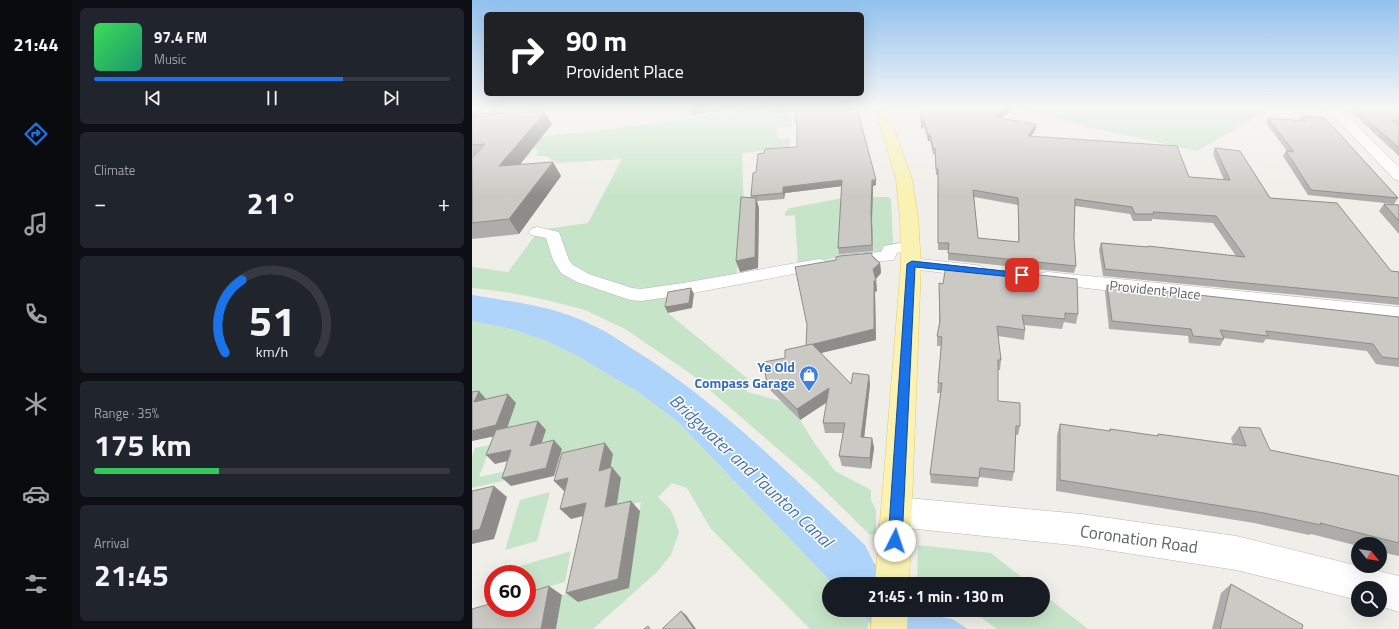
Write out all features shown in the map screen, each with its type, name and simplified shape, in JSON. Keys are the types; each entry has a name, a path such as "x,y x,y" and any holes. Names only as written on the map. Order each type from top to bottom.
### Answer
{"main road":[{"path":"890,137 904,179 911,255 892,577"},
{"path":"889,629 890,617"}],"street":[{"path":"1361,137 1399,176"},
{"path":"538,232 553,235 561,260 567,270 583,278 630,294 641,295 728,281 841,260 888,256 890,249 911,255 998,273"},
{"name":"Provident Place","path":"1029,276 1399,315"},
{"name":"Coronation Road","path":"897,512 1081,530 1236,553 1351,581"},
{"name":"Coronation Road","path":"1387,590 1399,594"}],"green space":[{"path":"532,137 790,138 790,148 742,153 744,214 736,278 671,293 668,313 748,379 747,392 781,401 800,420 815,444 835,471 871,490 871,500 876,510 876,534 870,535 816,482 691,374 625,329 585,310 547,300 505,292 472,288 472,267 508,272 539,230 588,223 622,159 557,163 546,156 535,156 538,153 537,150 516,139"},
{"path":"1135,137 1221,137 1197,151"},
{"path":"888,197 891,199 893,244 884,255 839,257 798,266 795,215 785,216 785,212 790,208 843,198"},
{"path":"472,321 511,329 544,340 579,357 638,392 678,422 826,577 822,577 822,617 864,617 869,622 867,629 810,629 711,529 687,488 672,483 658,497 670,509 679,532 671,555 657,572 593,629 556,629 562,595 580,592 635,544 641,502 616,508 621,479 572,463 554,476 562,449 505,439 472,403"},
{"path":"491,445 479,477 511,470 507,480 472,488 472,456 475,448"},
{"path":"550,492 537,541 505,550 520,500"},
{"path":"918,545 991,553 1021,577 917,577"},
{"path":"571,551 565,582 536,590 536,565 524,565"},
{"path":"1050,599 1088,629 997,629 981,617 1050,617"}],"water":[{"name":"Bridgwater and Taunton Canal","path":"472,295 549,309 578,319 607,333 663,369 724,416 753,441 865,545 874,563 890,577 826,577 678,422 638,392 579,357 544,340 511,329 472,321"},
{"path":"865,617 941,617 952,619 968,629 876,629"}],"building":[{"path":"472,137 523,137 499,166 553,162 509,219 472,223 472,158 485,144 472,145"},
{"path":"797,137 865,137 876,180 872,180 872,245 838,248 842,180 783,187 783,193 751,196 753,173 756,172 758,154 764,153 765,149 797,147"},
{"path":"931,137 1048,137 1177,146 1189,177 1230,180 1215,148 1240,151 1270,198 1337,203 1391,271 1399,272 1399,298 1105,269 1101,243 1148,246 1245,257 1216,216 1153,212 1154,214 1135,214 1132,207 1075,199 1074,239 1076,266 948,253 949,243 938,243 938,169 936,169 935,148 933,148","holes":["973,190 1018,198 1019,242 978,238"]},
{"path":"1283,137 1343,137 1398,198 1311,190 1286,151 1294,152"},
{"path":"1387,137 1399,137 1399,148"},
{"path":"741,197 756,198 755,257 736,261"},
{"path":"1384,204 1399,205 1399,221"},
{"path":"872,253 872,256 880,263 873,269 876,281 874,281 874,329 806,346 807,325 795,267 836,260 836,257 840,256"},
{"path":"946,265 1077,279 1078,314 1065,313 1065,319 1022,315 1025,330 997,326 1001,360 998,360 998,401 1020,403 1020,426 1016,426 1014,472 980,468 979,478 930,474 942,383 938,383 942,337 937,336 940,322 939,283 943,284"},
{"path":"1107,285 1399,317 1399,359 1382,357 1373,344 1266,331 1268,336 1220,330 1224,339 1193,336 1191,329 1112,321"},
{"path":"691,288 689,303 665,307 668,292"},
{"path":"812,344 851,384 853,373 869,375 861,437 872,438 870,458 839,456 845,423 823,423 829,388 797,409 766,379 764,362 785,358 785,350"},
{"path":"479,391 474,402 508,394 496,425 472,431 472,392"},
{"path":"538,421 530,446 554,440 546,468 502,478 511,450 486,455 496,430"},
{"path":"1060,424 1158,436 1158,434 1246,446 1239,427 1260,428 1270,450 1399,476 1399,543 1387,540 1387,537 1375,537 1320,523 1321,525 1264,513 1060,480"},
{"path":"605,443 599,471 612,467 605,507 631,501 618,579 566,593 586,503 560,509 568,478 554,481 562,453"},
{"path":"494,486 480,529 472,531 472,491"},
{"path":"1231,584 1303,625 1302,629 1220,629"},
{"path":"549,586 541,629 472,629 472,609 484,606 484,617 536,617 536,590"},
{"path":"681,611 694,629 662,629"}],"place":[{"name":"Ye Old Compass Garage","path":"809,392"}],"route":[{"path":"895,541 912,264 1022,275"}]}
